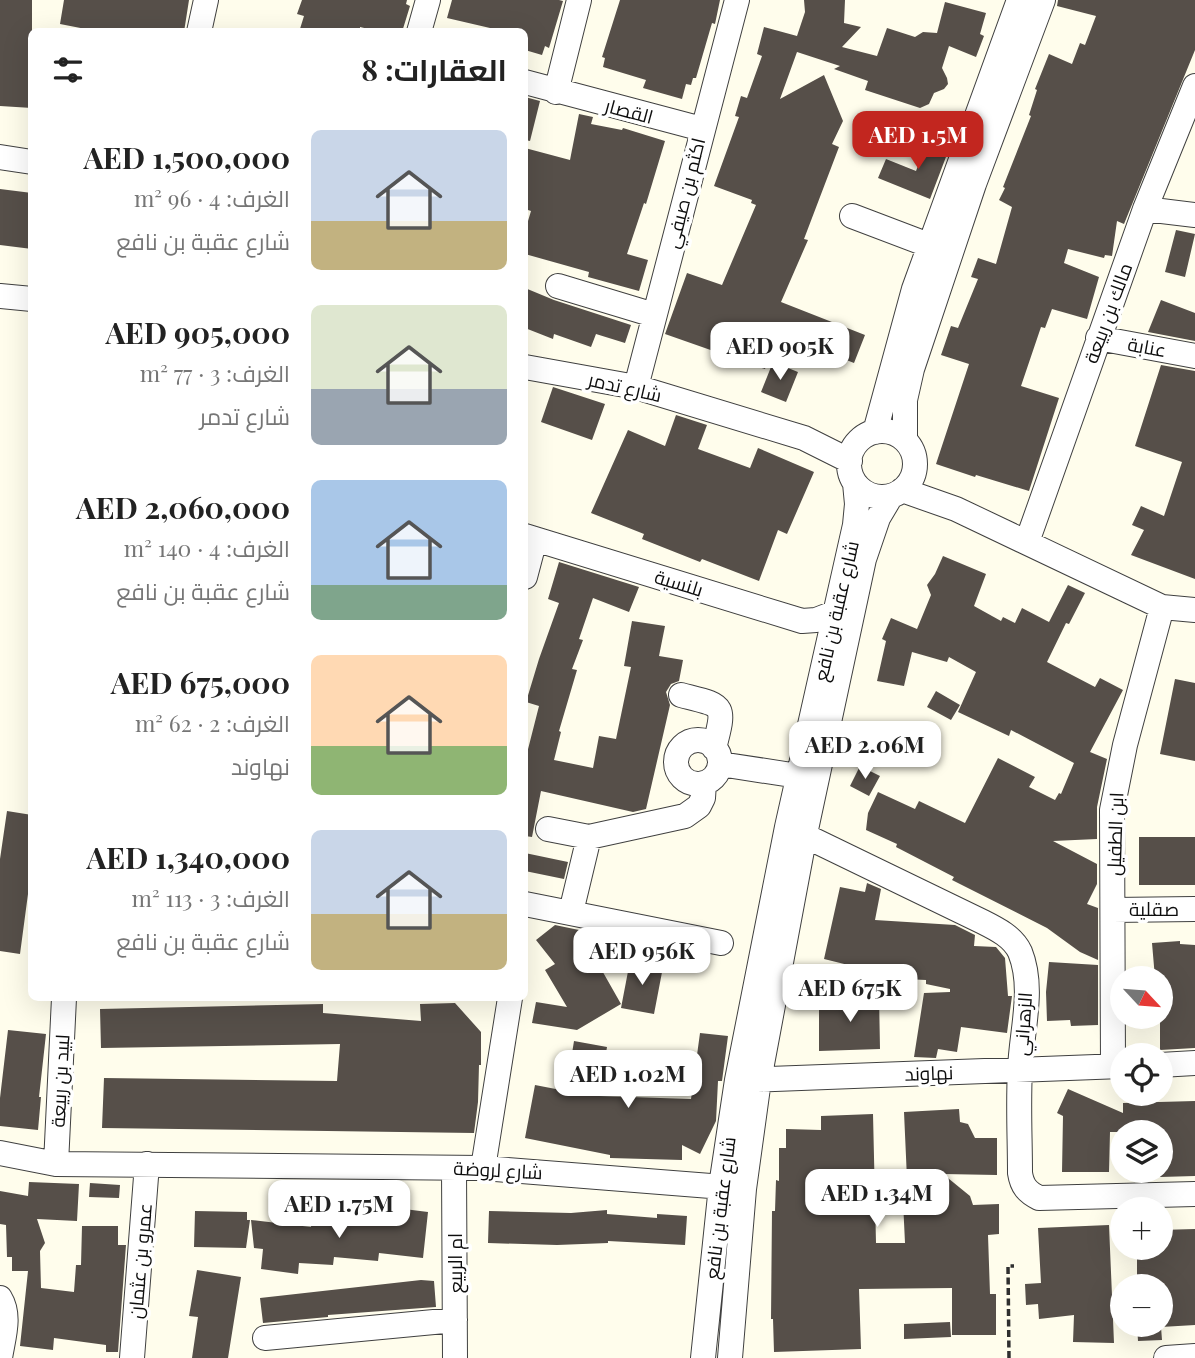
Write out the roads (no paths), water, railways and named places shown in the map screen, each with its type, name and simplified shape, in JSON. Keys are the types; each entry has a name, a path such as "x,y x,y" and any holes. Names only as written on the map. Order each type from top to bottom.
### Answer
{"street":[{"path":"200,28 206,0"},
{"path":"420,28 428,0"},
{"path":"556,92 579,0"},
{"name":"اكثم بن صيفي","path":"636,387 737,0"},
{"name":"شارع عقبة بن نافع","path":"796,831 799,776 855,525 859,455 914,289 1019,0"},
{"path":"905,440 905,400 912,369 974,184 1043,0"},
{"name":"القصار","path":"528,83 702,130"},
{"name":"مالك بن ربيعة","path":"1027,542 1145,209 1195,86"},
{"path":"0,157 28,161"},
{"path":"1145,209 1195,215"},
{"path":"852,216 930,246"},
{"path":"558,286 654,315"},
{"path":"0,296 28,299"},
{"name":"عنابة","path":"1098,338 1195,356"},
{"name":"شارع تدمر","path":"528,368 636,387 859,455"},
{"path":"897,493 912,479 915,465 913,451 905,440 885,431 859,455 871,495 897,493 956,509 1162,607 1195,610"},
{"path":"915,465 956,509"},
{"name":"شارع عقبة بن نافع","path":"703,1358 748,1080 796,831 864,559 878,518 897,493"},
{"name":"بلنسية","path":"530,537 802,621 816,620 834,613"},
{"name":"ابن الطفيل","path":"1116,1043 1112,810 1125,745 1162,607"},
{"path":"681,695 714,704 722,716 717,756 716,774 704,783 693,784 683,778 677,769 677,757 682,747 692,741 704,742 717,756 799,776"},
{"path":"548,830 590,837 685,816 699,806 703,798 704,783"},
{"name":"الزهراني","path":"796,831 1003,933 1018,949 1026,969 1027,991 1020,1069 1020,1173 1022,1184 1028,1193 1039,1198 1195,1194"},
{"path":"571,912 590,837"},
{"path":"528,905 721,943"},
{"name":"صقلية","path":"1113,910 1195,909"},
{"name":"لبيد بن ربيعة","path":"56,1164 64,1001"},
{"path":"483,1168 510,1001"},
{"path":"1173,1064 1195,1063"},
{"name":"نهاوند","path":"748,1080 1110,1066"},
{"name":"شارع لروضة","path":"0,1153 56,1164 483,1168 732,1187"},
{"name":"عمرو بن عثمان","path":"132,1358 147,1164"},
{"name":"ام الربيع","path":"454,1168 455,1358"},
{"name":"شارع عقبة بن نافع","path":"730,1358 732,1187"},
{"path":"0,1298 6,1317 1,1358"},
{"path":"265,1338 455,1320"},
{"path":"1166,1358 1195,1356"}]}
